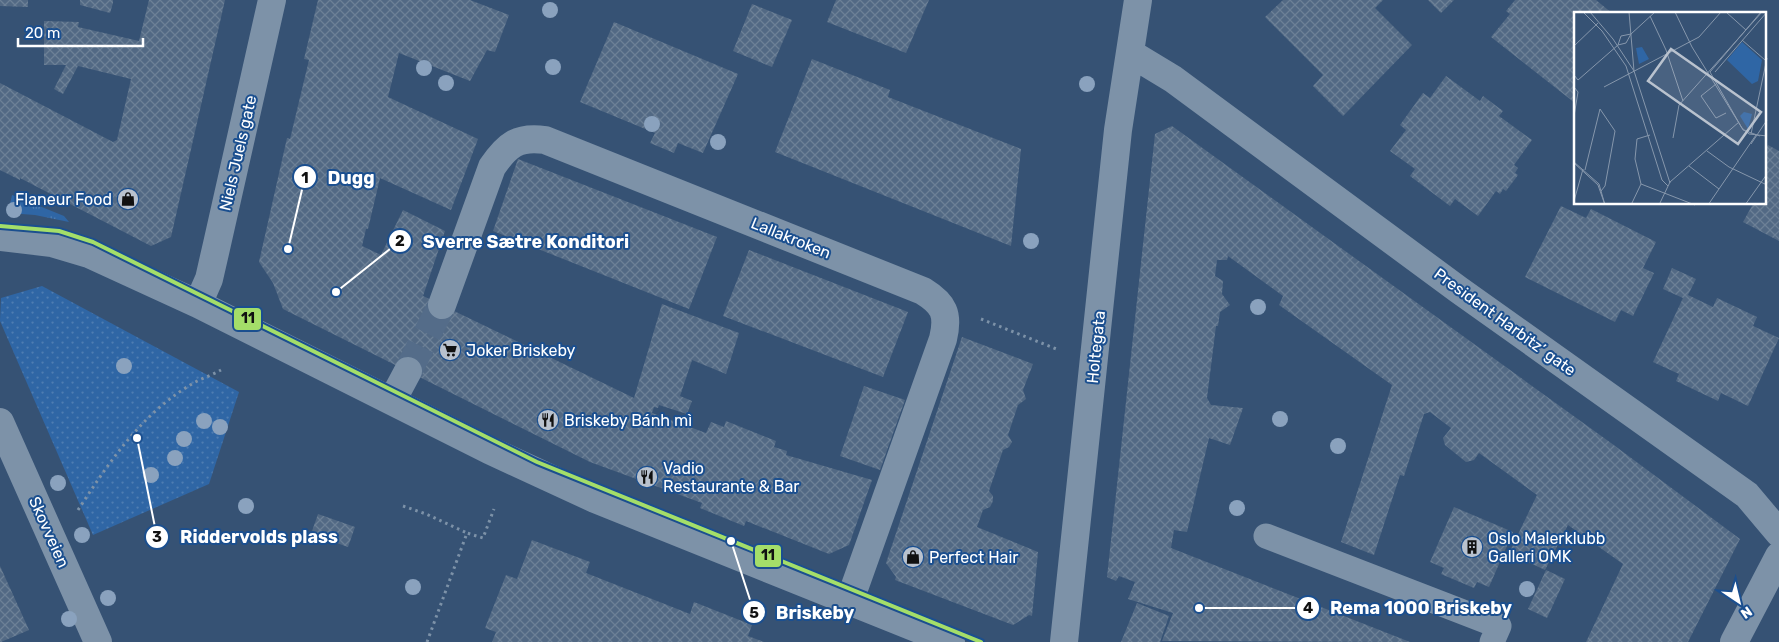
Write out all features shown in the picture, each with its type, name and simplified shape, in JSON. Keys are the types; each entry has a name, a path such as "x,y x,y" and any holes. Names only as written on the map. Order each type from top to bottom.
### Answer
{"street":[{"name":"Niels Juels gate","path":"198,304 209,279 272,0"},
{"path":"1130,53 1138,0"},
{"name":"President Harbitz’ gate","path":"1130,53 1173,79 1459,290 1747,495 1779,533"},
{"name":"Holtegata","path":"1064,642 1118,130 1130,53"},
{"name":"Lallakroken","path":"442,305 492,167 502,152 515,142 530,138 554,143 923,291 936,299 944,311 946,324 943,339 850,600"},
{"path":"0,237 52,243 89,254 198,304 489,450 595,499 951,642"},
{"path":"392,401 408,371"},
{"name":"Skovveien","path":"0,422 98,642"},
{"path":"1734,642 1779,556"}],"lane":[{"path":"1266,536 1499,626 1492,642"}],"path":[{"path":"1006,329 1051,347"},
{"path":"76,512 105,469 135,431 164,403 180,392 221,370"},
{"path":"403,506 426,514 466,533 483,538 494,509"},
{"path":"426,642 466,533"}],"green space":[{"path":"12,195 64,216 69,222 35,215 8,213"},
{"path":"42,286 239,392 209,484 93,535 0,321 1,298"}],"building":[{"path":"0,0 28,0 28,7 0,6"},
{"path":"80,0 113,0 113,3 110,13 80,5"},
{"path":"149,0 225,0 171,237 151,246 20,178 20,180 0,170 0,83 113,142 117,140 131,79 78,66 63,94 54,89 66,65 44,65 44,21 79,22 78,27 139,41"},
{"path":"318,0 470,0 509,15 495,52 487,50 470,81 399,53 388,97 478,139 451,210 380,178 362,246 381,255 403,210 445,231 423,296 634,398 662,304 739,333 726,374 692,360 680,396 692,401 687,414 659,405 658,408 654,407 652,413 706,433 711,422 724,427 726,421 776,441 774,447 787,451 786,455 872,480 849,545 829,554 746,521 744,526 700,508 702,503 590,462 283,309 273,283 259,262 287,138 290,139 309,60 304,59"},
{"path":"836,0 929,0 906,53 827,22"},
{"path":"1283,0 1383,0 1375,8 1412,45 1343,116 1313,86 1323,75 1265,17"},
{"path":"1428,0 1454,0 1441,13"},
{"path":"1515,0 1596,0 1611,12 1574,12 1574,102 1491,37 1510,14 1506,11"},
{"path":"752,4 792,20 772,67 733,51"},
{"path":"614,22 738,74 703,153 678,143 674,153 650,143 655,133 580,102"},
{"path":"812,59 890,90 888,97 1021,149 1011,246 775,152"},
{"path":"1446,76 1480,101 1483,96 1503,111 1499,116 1532,140 1514,165 1518,168 1515,173 1518,175 1506,191 1503,189 1500,194 1496,191 1478,216 1455,199 1450,206 1410,176 1415,169 1390,151 1406,130 1400,125 1423,93 1430,98"},
{"path":"1172,126 1611,443 1740,539 1688,642 1586,642 1623,564 1568,525 1545,570 1509,553 1537,495 1479,453 1474,460 1466,462 1445,445 1443,438 1451,428 1430,412 1424,414 1404,476 1400,475 1374,555 1341,542 1392,385 1279,305 1283,296 1228,256 1227,260 1217,260 1215,276 1223,281 1222,294 1230,305 1220,312 1218,326 1216,326 1207,398 1211,405 1243,408 1230,445 1209,438 1187,532 1174,530 1171,548 1410,642 1162,641 1173,613 1128,599 1135,582 1119,576 1116,581 1107,577 1155,134"},
{"path":"1768,145 1779,151 1779,241 1743,222 1752,205 1766,205 1766,148"},
{"path":"518,159 717,237 689,309 493,231"},
{"path":"1561,206 1586,218 1591,209 1656,242 1643,268 1654,273 1633,316 1621,310 1615,322 1525,277"},
{"path":"749,250 908,312 883,377 723,316"},
{"path":"1672,268 1696,279 1688,295 1713,307 1717,298 1757,317 1753,326 1779,338 1748,406 1721,393 1718,401 1676,381 1679,374 1653,362 1683,298 1663,289"},
{"path":"962,337 1033,364 1023,390 1026,399 1018,405 1008,435 1012,442 1009,447 1003,450 989,491 993,496 993,501 990,507 983,510 977,527 1038,552 1032,616 1029,615 1013,625 895,580 896,577 886,563"},
{"path":"864,386 905,400 880,470 840,456"},
{"name":"Oslo Malerklubb Galleri OMK","path":"1454,507 1513,532 1489,587 1477,582 1474,588 1441,574 1444,568 1430,562"},
{"path":"318,514 355,527 348,547 311,534"},
{"path":"532,540 590,562 586,573 690,614 694,602 752,625 748,636 764,642 492,642 496,632 485,628 506,575 517,579"},
{"path":"0,566 29,630 1,642 0,642"},
{"path":"1546,570 1565,579 1547,618 1528,609"},
{"path":"1137,603 1169,616 1160,642 1121,642"}],"tunnel":[{"path":"408,371 442,305"}],"transit line":[{"name":"11","path":"0,226 59,231 93,242 537,462 981,642"}],"place":[{"name":"Flaneur Food","path":"128,199"},
{"name":"Dugg","path":"288,249"},
{"name":"Sverre Sætre Konditori","path":"336,292"},
{"name":"Joker Briskeby","path":"450,350"},
{"name":"Briskeby Bánh mì","path":"548,420"},
{"name":"Riddervolds plass","path":"137,438"},
{"name":"Vadio Restaurante & Bar","path":"647,477"},
{"name":"Briskeby","path":"731,541"},
{"name":"Oslo Malerklubb Galleri OMK","path":"1472,547"},
{"name":"Perfect Hair","path":"913,557"},
{"name":"Rema 1000 Briskeby","path":"1199,608"}]}
